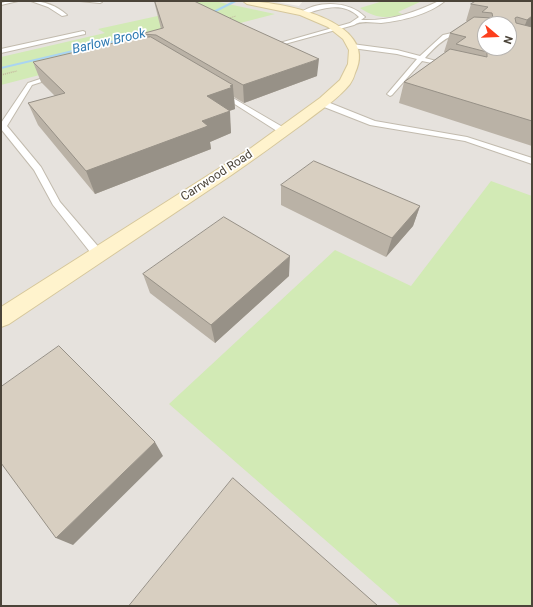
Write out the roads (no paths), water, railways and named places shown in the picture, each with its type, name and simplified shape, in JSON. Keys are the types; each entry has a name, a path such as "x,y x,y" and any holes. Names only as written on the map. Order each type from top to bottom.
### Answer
{"street":[{"path":"247,1 308,11 346,37 352,46"},
{"name":"Carrwood Road","path":"1,318 256,151 322,103 345,82 354,64 354,50 352,46"}],"lane":[{"path":"1,4 16,1"},
{"path":"33,1 50,6 64,15"},
{"path":"44,4 54,1"},
{"path":"82,1 100,2"},
{"path":"308,11 322,1"},
{"path":"356,21 387,22 407,17 443,1"},
{"path":"279,44 352,24 362,17 358,12 345,7 327,6 308,11"},
{"path":"390,94 422,58 445,36 467,32 477,33"},
{"path":"1,51 83,33"},
{"path":"352,46 397,52 457,68"},
{"path":"62,74 30,84 3,126 38,169 56,203 98,254"},
{"path":"215,89 283,131"},
{"path":"322,103 374,123 467,139 532,161"}],"waterway":[{"name":"Barlow Brook","path":"205,16 236,1"},
{"name":"Barlow Brook","path":"1,68 153,32"}]}
